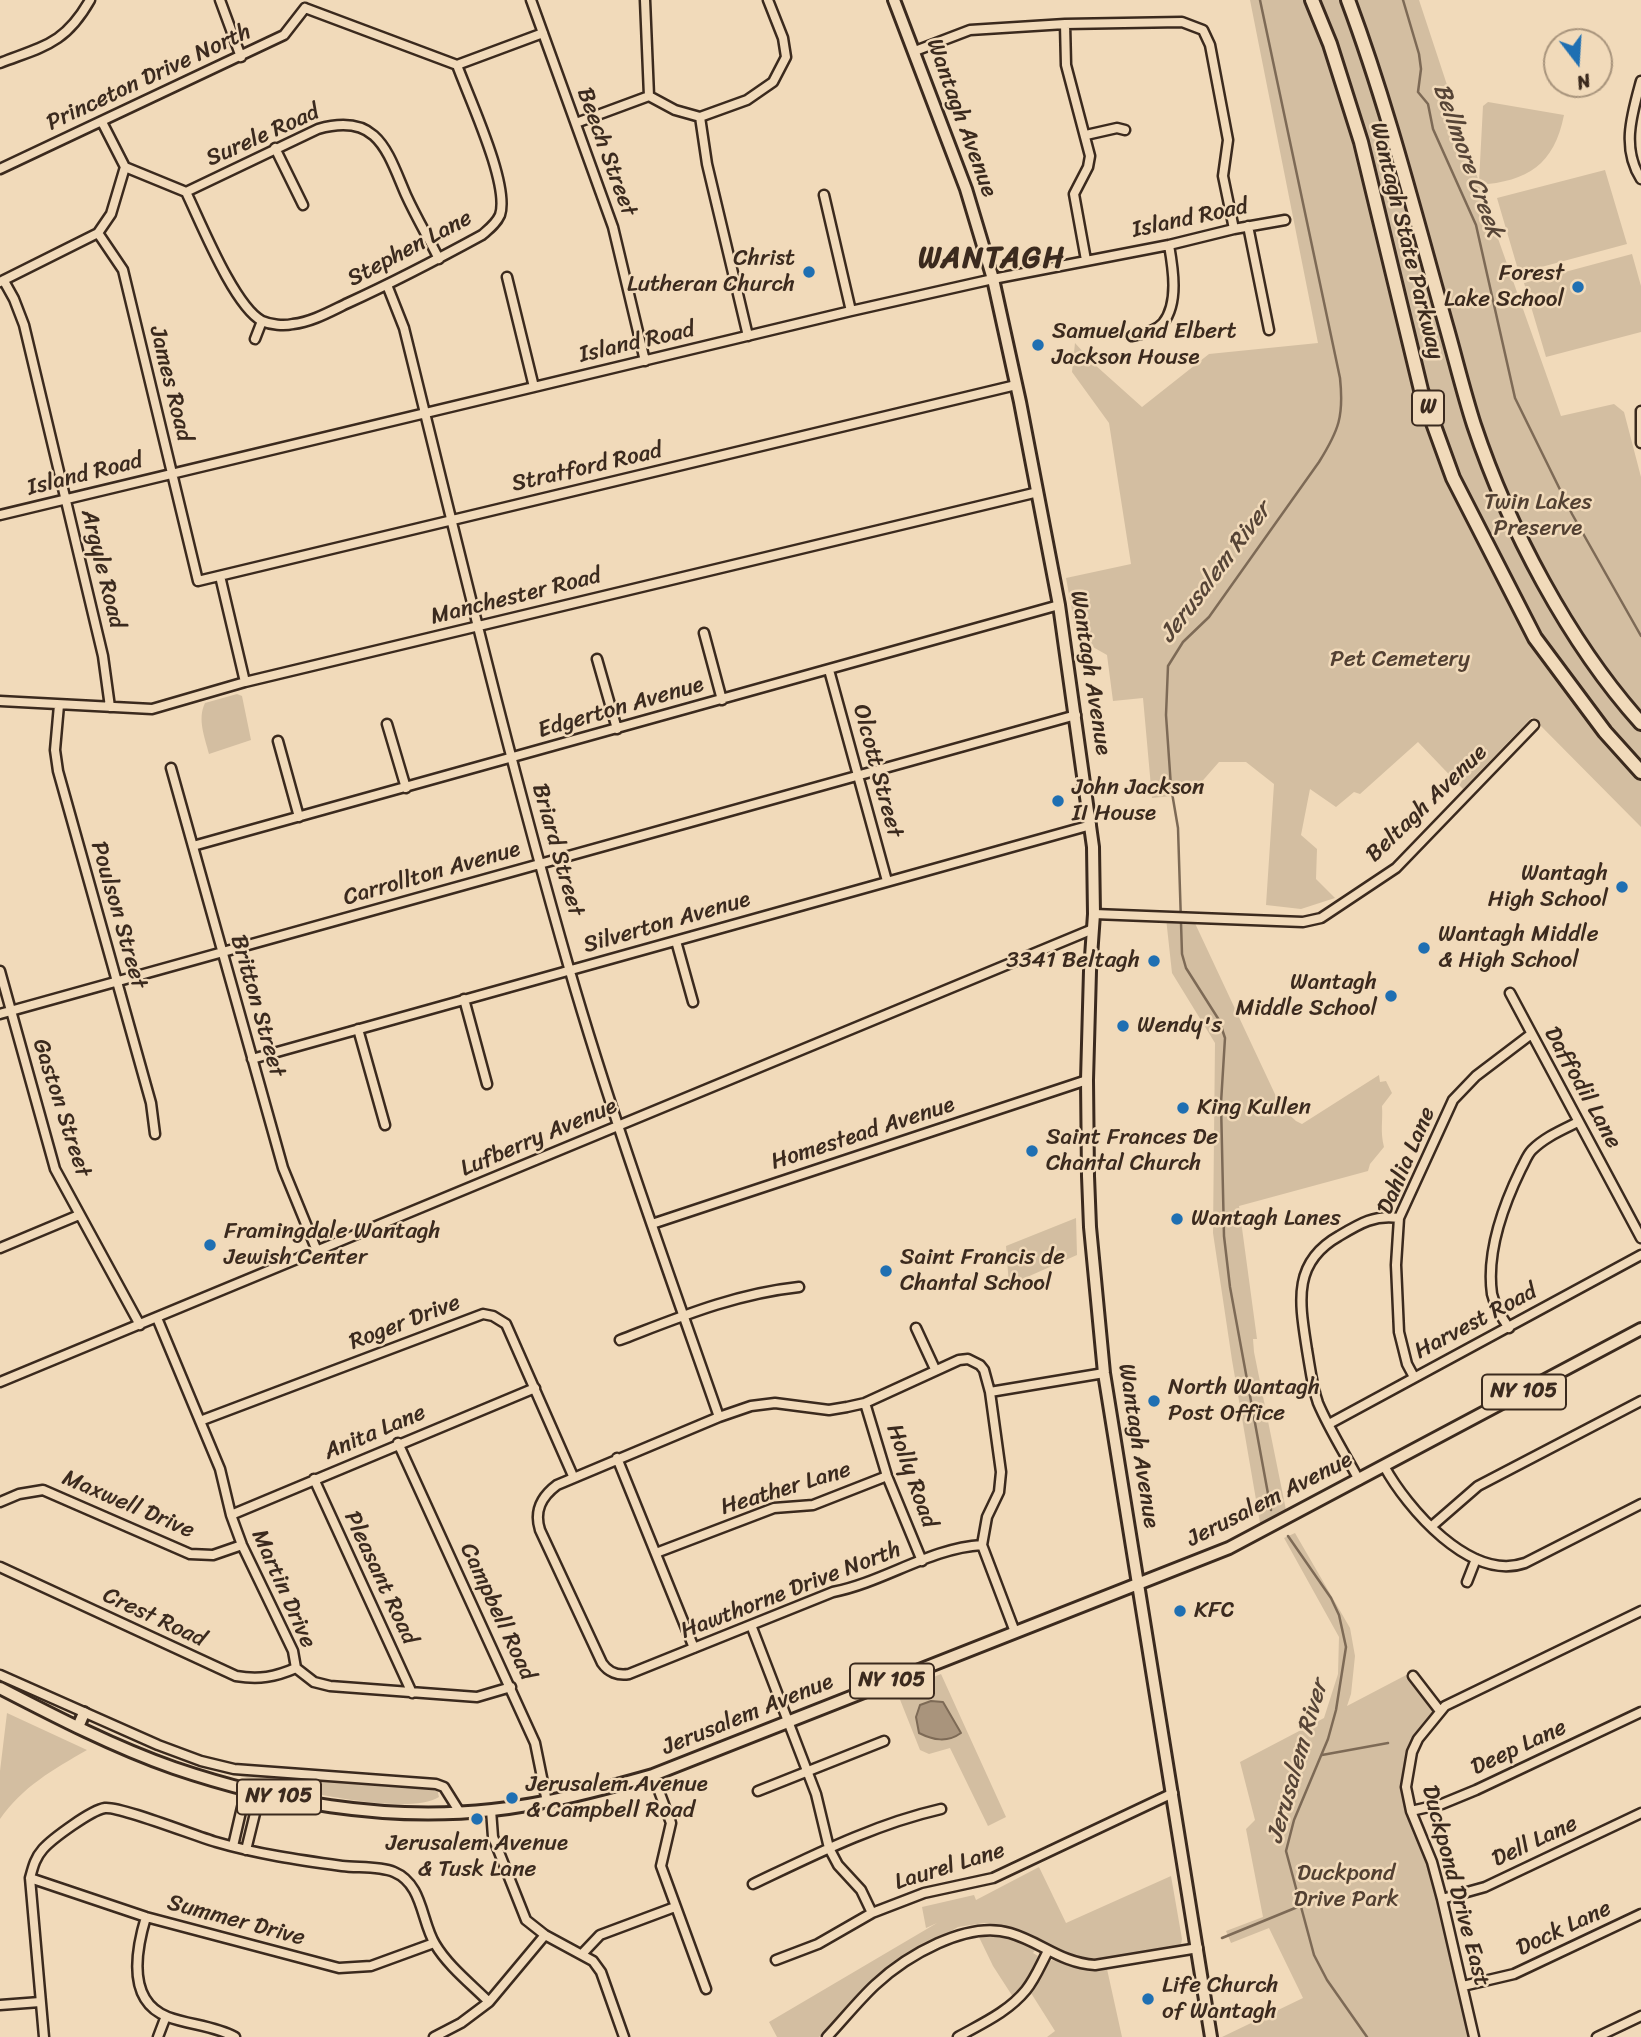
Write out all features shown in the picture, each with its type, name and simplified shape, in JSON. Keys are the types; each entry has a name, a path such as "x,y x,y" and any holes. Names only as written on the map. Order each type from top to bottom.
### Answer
{"highway":[{"name":"Wantagh State Parkway","path":"1312,0 1330,44 1361,142 1421,390 1453,478 1535,638 1605,732 1641,772"},
{"name":"Wantagh State Parkway","path":"1348,0 1372,65 1474,425 1498,489 1543,582 1592,662 1641,723"}],"main road":[{"name":"Wantagh Avenue","path":"894,0 966,189 993,279 1059,605 1091,825 1094,914 1087,1080 1089,1212 1104,1373 1212,2037"},
{"name":"Jerusalem Avenue","path":"0,1688 78,1727 172,1767 260,1793 376,1811 491,1810 547,1802 653,1775 1229,1548 1641,1329"},
{"name":"Jerusalem Avenue","path":"0,1697 60,1718"},
{"path":"78,1727 84,1713"}],"street":[{"path":"0,64 55,42 79,20 90,0"},
{"path":"220,0 241,57"},
{"name":"Beech Street","path":"531,0 613,228 645,361"},
{"path":"645,0 649,96"},
{"path":"576,123 649,96 674,110 700,117 747,100 773,82 786,57 783,38 768,0"},
{"path":"305,4 457,65 543,33"},
{"name":"Princeton Drive North","path":"0,169 284,35 305,4"},
{"path":"915,51 970,30 1065,24 1182,22 1203,30 1210,45 1228,141 1223,176 1234,229"},
{"path":"1065,24 1066,65 1086,135 1090,162 1076,187 1074,202 1086,260"},
{"name":"Stephen Lane","path":"262,321 279,325 295,324 317,317 439,259 482,235 494,225 502,201 499,180 457,65"},
{"path":"1641,81 1629,138 1633,163 1641,179"},
{"path":"700,117 707,164 748,336"},
{"path":"2,281 98,233 111,214 125,167 102,122"},
{"name":"Surele Road","path":"125,167 186,192 275,148 334,125 350,125 380,140 390,154 407,196 439,259"},
{"path":"1086,135 1117,128 1125,130"},
{"path":"275,148 303,205"},
{"path":"186,192 235,291 248,309 262,321 255,339"},
{"path":"824,195 851,311"},
{"name":"Island Road","path":"0,515 851,311 993,279 1285,220"},
{"path":"1248,226 1269,330"},
{"name":"James Road","path":"98,233 123,271 190,550"},
{"path":"1132,336 1151,331 1162,324 1167,315 1174,276 1169,245"},
{"path":"507,278 534,387"},
{"name":"Argyle Road","path":"2,281 14,299 24,325 103,656 110,707"},
{"name":"Briard Street","path":"387,285 404,328 477,627 570,970 618,1125 719,1417"},
{"name":"Stratford Road","path":"190,550 198,581 1016,385"},
{"path":"1641,411 1641,443"},
{"name":"Manchester Road","path":"0,701 152,709 245,682 1038,492"},
{"path":"220,576 245,682"},
{"name":"Edgerton Avenue","path":"193,846 1059,605"},
{"path":"704,633 722,700"},
{"path":"597,659 617,729"},
{"name":"Olcott Street","path":"829,670 887,881"},
{"name":"Poulson Street","path":"59,705 55,750 58,771 150,1103 155,1133"},
{"name":"Carrollton Avenue","path":"0,1014 1076,715"},
{"path":"387,724 405,788"},
{"name":"Beltagh Avenue","path":"1094,914 1303,922 1321,918 1396,868 1534,725"},
{"path":"278,741 299,817"},
{"name":"Britton Street","path":"171,768 282,1168 317,1251"},
{"name":"Silverton Avenue","path":"252,1059 1091,825"},
{"name":"Lufberry Avenue","path":"0,1382 1093,929"},
{"path":"676,941 693,1002"},
{"name":"Gaston Street","path":"0,971 55,1169 140,1325"},
{"name":"Daffodil Lane","path":"1510,993 1530,1035 1641,1238"},
{"path":"464,999 487,1084"},
{"path":"358,1029 385,1125"},
{"name":"Dahlia Lane","path":"1414,1377 1407,1364 1399,1332 1396,1265 1399,1218 1453,1100 1476,1076 1530,1035"},
{"name":"Homestead Avenue","path":"652,1224 1087,1080"},
{"path":"1509,1328 1499,1313 1492,1294 1492,1260 1507,1200 1530,1152 1548,1136 1578,1122"},
{"path":"0,1248 79,1215"},
{"path":"1359,1480 1319,1406 1301,1309 1302,1279 1314,1256 1335,1238 1367,1220 1388,1216 1399,1218"},
{"name":"Harvest Road","path":"1329,1424 1641,1255"},
{"path":"620,1340 753,1293 799,1287"},
{"name":"Roger Drive","path":"200,1421 483,1314 493,1316 506,1324 573,1476"},
{"name":"Martin Drive","path":"158,1318 220,1469 231,1515 242,1545 293,1651 296,1668 314,1682 330,1686 477,1697 511,1687"},
{"path":"916,1328 935,1369"},
{"path":"573,1476 719,1417 763,1404 829,1410 865,1403 959,1360 975,1362 984,1370 990,1392 1001,1472 999,1492 987,1517 982,1545 1015,1632"},
{"path":"990,1392 1104,1373"},
{"name":"Anita Lane","path":"231,1515 535,1388"},
{"path":"1432,1526 1478,1486 1641,1401"},
{"name":"Holly Road","path":"865,1403 887,1476 922,1561"},
{"name":"Campbell Road","path":"398,1443 535,1743 547,1802"},
{"path":"617,1458 694,1648"},
{"path":"1384,1466 1396,1488 1444,1539 1476,1559 1516,1566 1641,1504"},
{"name":"Hawthorne Drive North","path":"573,1476 547,1493 538,1508 538,1522 602,1663 614,1673 629,1674 955,1548 982,1545"},
{"name":"Heather Lane","path":"656,1553 774,1508 813,1505 887,1476"},
{"name":"Pleasant Road","path":"314,1479 412,1693"},
{"name":"Maxwell Drive","path":"0,1502 19,1493 43,1490 190,1553 213,1555 242,1545"},
{"path":"1468,1583 1476,1559"},
{"name":"Crest Road","path":"0,1567 236,1676 252,1679 274,1677 296,1668"},
{"path":"1413,1676 1440,1711 1476,1690 1641,1611"},
{"path":"751,1625 816,1794 829,1848 838,1865 861,1890 872,1913"},
{"path":"0,1675 158,1745 220,1767 436,1784 444,1787 459,1811"},
{"name":"Duckpond Drive East","path":"1440,1711 1418,1739 1412,1752 1406,1787 1411,1811 1432,1862 1474,2037"},
{"name":"Deep Lane","path":"1411,1811 1442,1804 1476,1790 1641,1712"},
{"path":"758,1791 884,1741"},
{"path":"653,1775 671,1823 661,1866 706,1989"},
{"path":"233,1846 246,1790"},
{"path":"246,1850 260,1793"},
{"name":"Laurel Lane","path":"776,1960 818,1944 872,1913 924,1893 993,1878 1173,1793"},
{"path":"44,2037 30,1878 34,1862 50,1843 96,1811 105,1808 123,1811 246,1850 310,1862 394,1872 407,1881 416,1893 434,1943 489,2002"},
{"path":"753,1884 829,1848 902,1818 941,1809"},
{"path":"491,1810 493,1837 526,1920 593,1961 601,1972 624,2037"},
{"name":"Dell Lane","path":"1442,1899 1485,1887 1641,1813"},
{"name":"Summer Drive","path":"30,1878 146,1917 340,1968 371,1966 434,1943"},
{"path":"582,1954 600,1935 675,1907"},
{"name":"Dock Lane","path":"1463,1986 1514,1974 1641,1914"},
{"path":"146,1917 137,1955 136,1974 143,1995 155,2009 166,2016 235,2037"},
{"path":"827,2037 876,1984 947,1938 970,1931 1010,1933 1067,1961 1095,1965 1198,1948"},
{"path":"434,2037 461,2024 489,2002 545,1934"},
{"path":"958,2037 1002,2013 1016,2001 1028,1988 1048,1951"},
{"path":"0,2005 40,2002"},
{"path":"158,2037 166,2016"},
{"path":"1597,2037 1641,2016"}],"green space":[{"path":"1250,0 1419,0 1479,182 1483,106 1488,102 1564,115 1553,146 1546,158 1536,167 1512,179 1479,185 1561,416 1614,404 1624,412 1641,477 1641,827 1532,717 1463,789 1418,742 1360,794 1354,792 1336,807 1310,789 1301,835 1317,849 1316,879 1335,898 1301,909 1266,905 1274,784 1246,762 1219,762 1191,794 1152,798 1143,698 1113,701 1107,655 1077,638 1066,578 1131,564 1109,423 1072,372 1075,343 1142,407 1209,354 1318,343"},
{"path":"1605,170 1627,244 1519,273 1497,198"},
{"path":"1632,254 1641,286 1641,332 1546,357 1524,283"},
{"path":"237,694 242,696 251,740 209,754 202,722 205,703"},
{"path":"1166,918 1193,919 1281,1107 1296,1121 1302,1124 1379,1075 1380,1082 1386,1081 1392,1093 1382,1106 1384,1147 1370,1164 1368,1171 1239,1206 1257,1339 1253,1339 1254,1352 1286,1510 1260,1523 1213,1233 1215,1043 1172,973"},
{"path":"1076,1218 1077,1255 1009,1285 1006,1246"},
{"name":"Duckpond Drive Park","path":"1295,1533 1350,1628 1355,1656 1347,1706 1410,1673 1438,1711 1417,1739 1405,1788 1431,1863 1474,2037 1222,2037 1303,1998 1269,1928 1231,1943 1226,1931 1263,1917 1246,1829 1255,1820 1240,1762 1324,1718 1338,1674 1339,1637 1284,1538"},
{"path":"941,1674 1006,1817 988,1826 950,1748 929,1754 920,1750 897,1692"},
{"path":"7,1713 87,1750 28,1788 0,1819 0,1771"},
{"path":"213,1769 437,1789 439,1797 420,1803 363,1801 294,1789"},
{"path":"1039,1867 1066,1923 1171,1876 1181,1945 1097,1959 1073,1956 1011,1927 984,1923 958,1927 887,1968 819,2037 777,2037 769,2022 937,1923 926,1928 922,1907 974,1895 976,1900"},
{"path":"978,1935 1010,1938 1035,1950 1033,1953 1038,1956 1024,1983 1013,1997 993,1966"},
{"path":"1049,1961 1080,1968 1107,1969 1122,2037 1047,2037 1055,2031 1031,1993"}],"shaded area":[{"path":"931,1701 943,1702 961,1733 940,1739 919,1733 916,1717 920,1705"}],"waterway":[{"name":"Jerusalem River","path":"1260,0 1340,378 1340,413 1331,441 1319,462 1209,617 1183,642 1168,666 1166,715 1171,787 1178,828 1182,954 1186,968 1219,1020 1225,1038 1221,1103 1224,1236 1230,1287 1271,1510"},
{"name":"Bellmore Creek","path":"1403,0 1419,54 1421,69 1418,92 1428,104 1433,129 1476,225 1515,398 1572,514 1641,636"},
{"name":"Jerusalem River","path":"1288,1536 1331,1598 1339,1615 1346,1647 1336,1710 1328,1739 1294,1820 1286,1851 1314,1955 1327,1980 1367,2037"},
{"path":"1322,1755 1388,1743"},
{"path":"1222,1938 1300,1906"}],"place":[{"name":"Christ Lutheran Church","path":"809,272"},
{"name":"Forest Lake School","path":"1578,287"},
{"name":"Samuel and Elbert Jackson House","path":"1038,345"},
{"name":"John Jackson II House","path":"1058,801"},
{"name":"Wantagh High School","path":"1622,887"},
{"name":"Wantagh Middle & High School","path":"1424,948"},
{"name":"3341 Beltagh","path":"1154,961"},
{"name":"Wantagh Middle School","path":"1391,996"},
{"name":"Wendy's","path":"1123,1026"},
{"name":"King Kullen","path":"1183,1108"},
{"name":"Saint Frances De Chantal Church","path":"1032,1151"},
{"name":"Wantagh Lanes","path":"1177,1219"},
{"name":"Framingdale Wantagh Jewish Center","path":"210,1245"},
{"name":"Saint Francis de Chantal School","path":"886,1271"},
{"name":"North Wantagh Post Office","path":"1154,1401"},
{"name":"KFC","path":"1180,1611"},
{"name":"Jerusalem Avenue & Campbell Road","path":"512,1798"},
{"name":"Jerusalem Avenue & Tusk Lane","path":"477,1819"},
{"name":"Life Church of Wantagh","path":"1148,1999"}],"district":[{"name":"WANTAGH","path":"992,259"}],"park label":[{"name":"Twin Lakes Preserve","path":"1538,516"},
{"name":"Pet Cemetery","path":"1400,660"}]}
